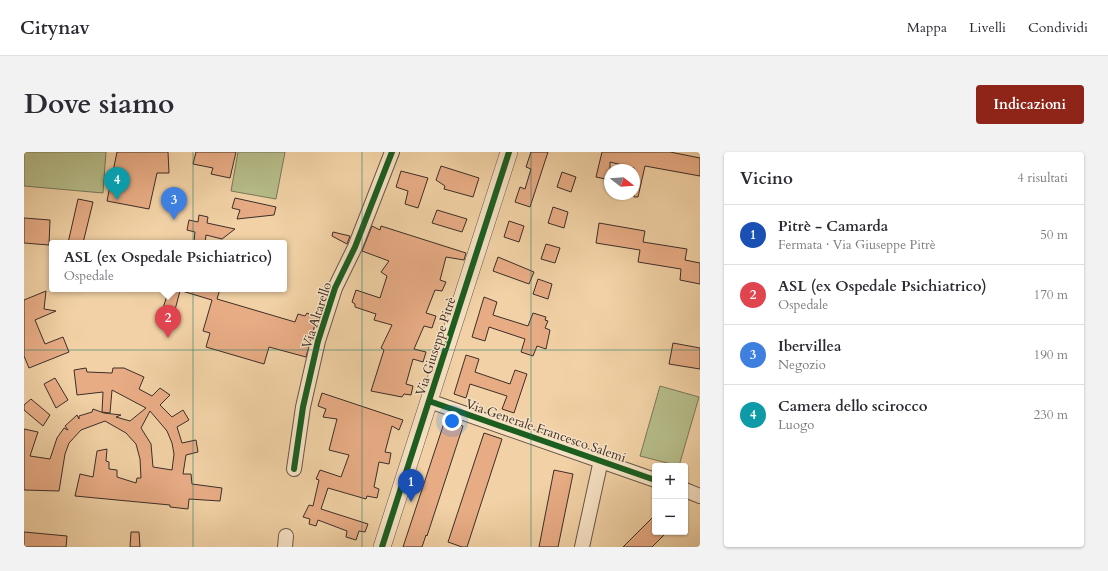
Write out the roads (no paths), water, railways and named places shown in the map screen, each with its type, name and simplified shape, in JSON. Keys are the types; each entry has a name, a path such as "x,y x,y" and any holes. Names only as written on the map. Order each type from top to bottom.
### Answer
{"street":[{"name":"Via Altarello","path":"294,469 303,407 318,341 335,288 355,247 392,152"},
{"name":"Via Giuseppe Pitrè","path":"382,547 509,152"},
{"name":"Via Generale Francesco Salemi","path":"429,401 652,479"},
{"path":"582,547 601,460"},
{"path":"688,491 700,496"}],"place":[{"name":"Camera dello scirocco","path":"117,200"},
{"name":"Ibervillea","path":"174,220"},
{"name":"ASL (ex Ospedale Psichiatrico)","path":"168,338"},
{"name":"Pitrè - Camarda","path":"411,502"}]}
